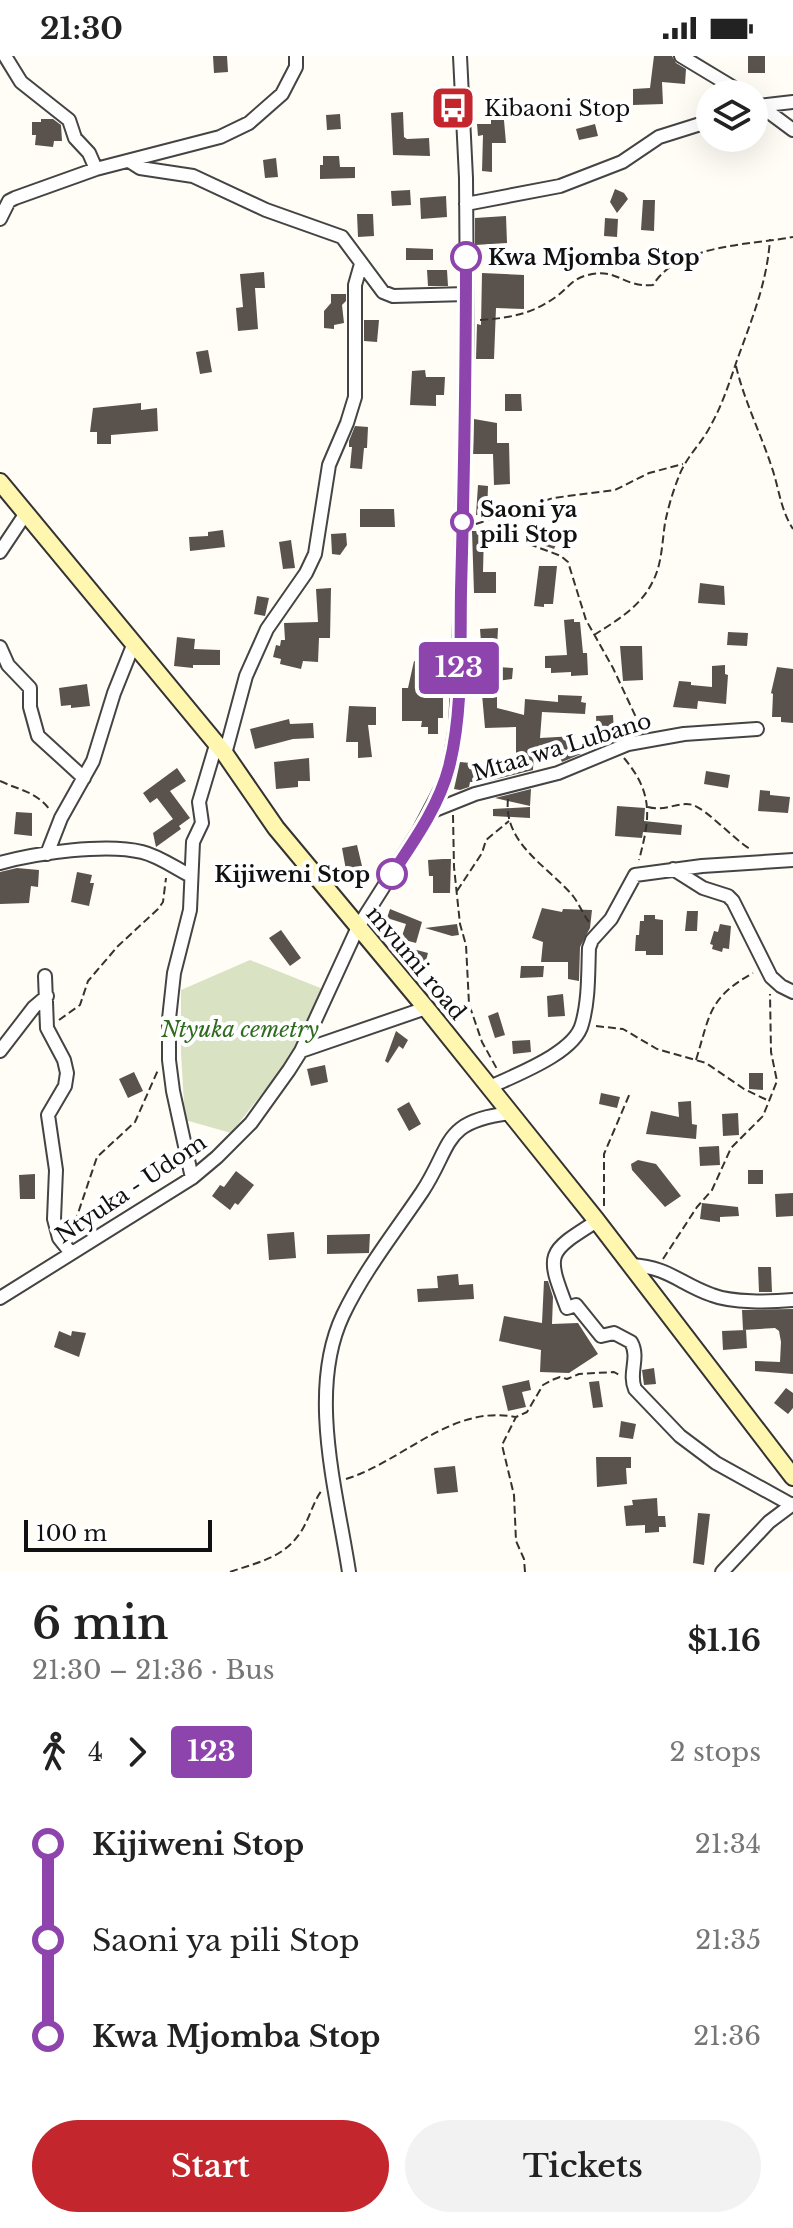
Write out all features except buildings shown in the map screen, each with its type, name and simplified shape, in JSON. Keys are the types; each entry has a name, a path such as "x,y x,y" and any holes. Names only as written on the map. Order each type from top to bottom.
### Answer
{"street":[{"path":"5,56 21,82 69,120 72,133 89,153 96,169"},
{"path":"0,219 9,201 15,198 96,169 220,137 249,123 282,94 296,67 296,56"},
{"name":"Ntyuka - Udom","path":"0,1298 68,1249 192,1178 251,1123 301,1051 358,927 430,812 449,768 456,726 467,320 460,56"},
{"path":"681,56 721,80"},
{"path":"768,103 793,102"},
{"path":"768,112 793,130"},
{"path":"466,204 560,186 622,162 659,137 696,125"},
{"path":"129,161 140,168 193,176 266,210 342,237 383,292 393,296 467,294"},
{"path":"192,1178 175,1107 168,1035 172,983 190,910 193,842 202,823 199,802 267,629 306,573 315,554 329,465 355,397 355,285 361,264"},
{"name":"mvumi road","path":"2,488 221,750 276,828 358,927 426,1008 497,1084 511,1113 601,1214 631,1265 793,1477"},
{"path":"0,552 26,513"},
{"path":"47,854 57,825 98,747 114,693 134,643"},
{"path":"0,647 8,665 30,688 30,707 38,736 84,778"},
{"name":"Mtaa wa Lubano","path":"430,812 452,802 558,773 615,748 646,740 757,729"},
{"path":"0,863 47,854 127,850 143,852 191,876"},
{"path":"497,1084 557,1053 574,1039 582,1026 589,948 592,940 611,919 633,877 640,873 673,869 793,860"},
{"path":"778,862 793,870"},
{"path":"673,869 733,901 768,972 781,986 793,992"},
{"path":"45,976 47,1028 64,1060 67,1073 65,1086 47,1122 56,1170 54,1219 56,1229 68,1249"},
{"path":"0,1051 34,1007 47,996"},
{"path":"301,1051 426,1008"},
{"path":"349,1572 331,1483 326,1386 341,1318 391,1233 424,1188 447,1142 467,1124 497,1114 511,1113"},
{"path":"601,1214 567,1241 553,1258 551,1267 567,1308 576,1305 601,1336 614,1333 631,1342 636,1355 632,1384 688,1442 716,1463 793,1504 769,1522 722,1572"},
{"path":"631,1265 657,1268 721,1298 793,1300"}],"path":[{"path":"467,320 512,318 537,309 560,294 571,281 589,274 611,273 639,287 653,285 660,273 705,252 793,237"},
{"path":"594,635 622,617 653,582 669,507 684,464 713,422 762,293 768,269 770,239"},
{"path":"736,364 745,397 775,475 782,509 793,529"},
{"path":"462,529 553,498 615,490 649,473 684,464"},
{"path":"529,544 561,556 568,562 594,635 646,740"},
{"path":"615,748 638,777 648,807 648,823 633,877"},
{"path":"0,781 43,800 57,825"},
{"path":"508,786 510,820 527,850 571,894 588,922 600,932"},
{"path":"452,802 456,893 466,945 469,1004 497,1084"},
{"path":"648,807 659,810 697,806 732,838 757,853"},
{"path":"456,893 482,853 486,840 510,820"},
{"path":"47,1028 80,1005 88,981 118,946 158,909 163,902 169,865"},
{"path":"657,1268 697,1207 712,1190 731,1148 758,1124 777,1081 771,1052 768,972 726,990 717,1001 707,1020 696,1060"},
{"path":"582,1026 623,1029 657,1049 717,1069 744,1089 769,1101"},
{"path":"68,1249 97,1157 135,1122 159,1065"},
{"path":"601,1214 604,1154 630,1093"},
{"path":"230,1572 264,1562 292,1542 302,1531 319,1495 331,1483 365,1472 435,1433 490,1416 516,1417 527,1412 543,1385 560,1377 567,1379 579,1374 614,1372 632,1384"},
{"path":"516,1417 502,1445 514,1495 516,1541 524,1559 525,1572"}],"green space":[{"name":"Ntyuka cemetry","path":"250,960 323,989 298,1048 231,1133 185,1120 181,990"}],"bus line":[{"name":"123","path":"392,874 443,785 456,726 462,570 466,257"}],"place":[{"name":"Kibaoni Stop","path":"453,108"},
{"name":"Kwa Mjomba Stop","path":"466,257"},
{"name":"Saoni ya pili Stop","path":"462,522"},
{"name":"Kijiweni Stop","path":"392,874"}]}
